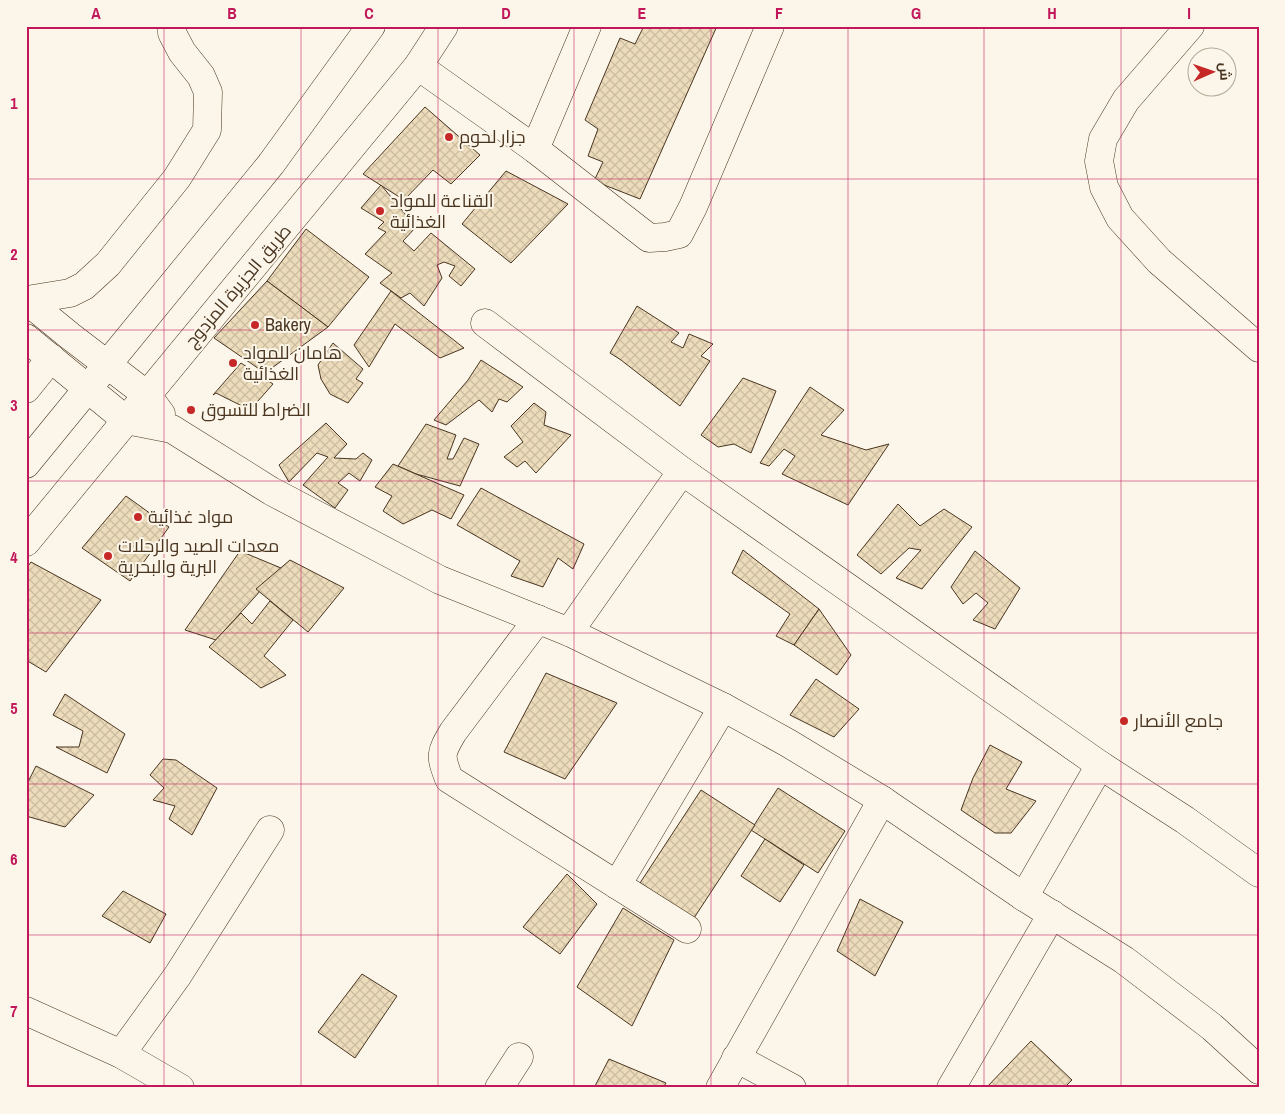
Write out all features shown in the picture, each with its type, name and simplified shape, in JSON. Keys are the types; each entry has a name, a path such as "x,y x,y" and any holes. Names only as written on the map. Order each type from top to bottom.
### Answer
{"street":[{"path":"26,300 70,293 84,286 108,264 177,178 207,130 208,92 201,76 182,52 172,33 172,26"},
{"path":"26,464 271,164 371,26"},
{"name":"طريق الجزيرة المزدوج","path":"26,542 418,66 444,26"},
{"path":"535,150 587,26"},
{"path":"418,66 535,150 650,238 665,237 679,234 693,206 770,26"},
{"path":"1190,26 1126,100 1103,139 1099,161 1104,187 1120,218 1160,261 1259,348"},
{"path":"26,300 147,396 172,429"},
{"path":"485,324 682,471 1100,765 1185,820 1259,873"},
{"path":"26,338 126,420 172,429 271,490 440,580 569,632 723,707 788,743 882,800 1024,897 1124,960 1212,1026 1259,1070"},
{"path":"26,389 51,358"},
{"path":"569,632 682,471"},
{"path":"538,620 454,732 443,750 443,763 449,779 687,929"},
{"path":"617,885 723,707"},
{"path":"1024,897 1100,765"},
{"path":"720,1088 882,800"},
{"path":"121,1054 178,975 270,830"},
{"path":"951,1088 1052,914"},
{"path":"26,1011 121,1054 180,1088"},
{"path":"499,1088 519,1057"},
{"path":"736,1058 792,1088"}],"building":[{"path":"644,26 717,26 640,199 594,181 603,162 588,156 598,129 585,120 620,38 635,44"},
{"path":"425,107 480,155 451,184 433,170 404,200 363,174"},
{"path":"506,171 568,204 511,263 462,224"},
{"path":"381,185 416,227 403,241 414,251 431,233 475,269 461,286 449,276 455,266 444,262 437,265 442,278 424,306 410,293 401,298 380,283 392,273 365,254 386,232 378,228 384,222 361,208"},
{"path":"306,229 369,277 328,327 267,281"},
{"path":"267,281 328,327 265,373 214,338"},
{"path":"391,291 464,348 440,358 395,324 369,367 354,345"},
{"path":"637,306 679,333 671,342 683,348 689,334 713,344 701,356 710,361 680,406 610,353"},
{"path":"333,343 363,369 356,379 363,383 348,403 330,394 321,379 318,365"},
{"path":"481,360 523,387 507,402 499,399 492,412 479,400 446,425 434,420 468,380"},
{"path":"241,363 273,384 250,410 216,393 213,395"},
{"path":"743,378 776,391 751,453 734,444 718,447 701,435"},
{"path":"810,387 844,410 821,435 866,450 889,444 848,505 782,474 795,456 784,449 769,466 760,463"},
{"path":"534,403 546,412 544,425 571,435 536,473 525,461 517,467 504,457 523,442 511,426"},
{"path":"326,423 347,444 334,458 356,459 363,453 372,460 360,481 349,473 338,483 348,490 335,508 303,485 328,457 317,453 289,482 279,465"},
{"path":"426,424 456,435 447,459 453,459 464,438 479,444 460,486 416,474 398,466"},
{"path":"393,464 464,495 451,519 432,510 403,524 383,511 392,496 375,487"},
{"path":"481,488 584,544 573,569 558,558 543,587 511,576 520,561 457,525"},
{"path":"126,496 169,527 130,581 82,548"},
{"path":"898,504 920,526 944,509 972,527 922,589 896,578 921,550 909,548 881,574 857,555"},
{"path":"743,550 819,609 794,645 776,636 790,614 732,573"},
{"path":"240,551 281,568 216,640 185,630"},
{"path":"975,551 1020,588 995,629 973,620 988,603 976,593 963,604 951,587"},
{"path":"290,560 344,588 308,632 256,589"},
{"path":"31,562 101,600 46,672 26,660 26,569"},
{"path":"270,601 293,620 264,656 286,675 261,688 209,647 241,613 252,624"},
{"path":"819,609 851,655 837,675 794,645"},
{"path":"546,673 617,703 565,779 504,752"},
{"path":"816,679 859,709 834,737 790,715"},
{"path":"65,694 125,734 107,773 56,747 79,747 83,731 53,715"},
{"path":"990,745 1022,762 1006,789 1036,801 1011,833 995,833 961,810 973,778"},
{"path":"163,759 176,760 217,788 192,835 169,819 175,806 153,800 164,788 150,775"},
{"path":"36,766 94,795 65,827 26,816 26,786"},
{"path":"778,788 845,831 818,873 751,830"},
{"path":"701,790 755,825 694,918 640,883"},
{"path":"765,839 804,865 780,902 741,876"},
{"path":"567,874 597,904 560,954 523,927"},
{"path":"123,891 166,914 150,943 102,916"},
{"path":"860,899 903,922 875,976 837,951"},
{"path":"623,908 674,940 632,1026 577,987"},
{"path":"362,974 397,996 355,1058 318,1032"},
{"path":"1031,1041 1072,1080 1064,1088 986,1088"},
{"path":"609,1059 666,1083 663,1088 594,1088"}],"place":[{"name":"جزار لحوم","path":"449,137"},
{"name":"القناعة للمواد الغذائية","path":"380,211"},
{"name":"Bakery","path":"255,325"},
{"name":"هامان للمواد الغذائية","path":"233,363"},
{"name":"الضراط للتسوق","path":"191,410"},
{"name":"مواد غذائية","path":"138,517"},
{"name":"معدات الصيد والرحلات البرية والبحرية","path":"108,556"},
{"name":"جامع الأنصار","path":"1124,721"}]}
